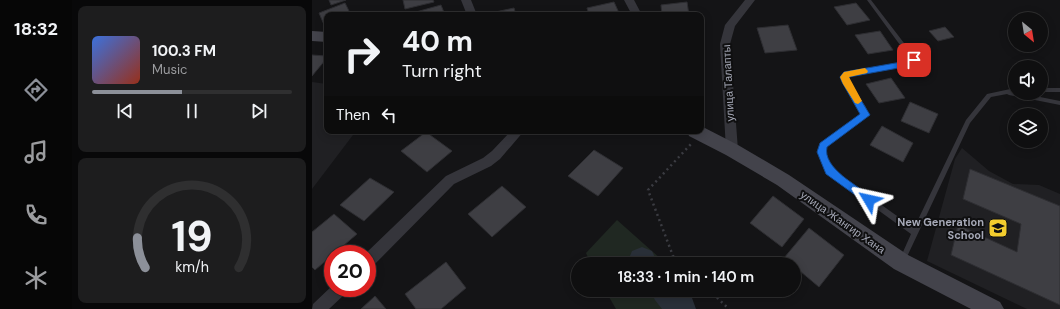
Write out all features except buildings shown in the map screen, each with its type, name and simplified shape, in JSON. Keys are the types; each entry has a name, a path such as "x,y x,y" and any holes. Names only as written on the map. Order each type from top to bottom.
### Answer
{"street":[{"path":"466,0 471,12"},
{"path":"629,0 635,12"},
{"name":"улица Талапты","path":"732,150 725,44 730,25 750,0"},
{"path":"312,36 324,37"},
{"path":"376,253 450,180 487,162 496,155 515,134"},
{"name":"улица Жангир Хана","path":"701,134 732,150 783,180 902,262 993,309"},
{"path":"318,309 331,297"}],"lane":[{"path":"869,0 914,60 912,63 847,74 844,77 846,82 866,115 823,145 821,152 829,171 915,234"},
{"path":"1048,90 1060,90"},
{"path":"902,262 968,122 989,95 1008,91"},
{"path":"1003,92 1060,103"}],"path":[{"path":"674,257 648,190 695,134"},
{"path":"716,297 729,309"}],"shaded area":[{"path":"312,82 324,84 324,134 354,134 312,189"},
{"name":"New Generation School","path":"962,148 989,171 1013,184 1039,185 1060,194 1060,309 1027,309 927,261 955,159"},
{"path":"617,220 659,257 588,257 586,253"},
{"path":"609,297 673,297 676,309 616,309"}],"waterway":[{"path":"671,297 681,309"}],"slow traffic":[{"path":"858,101 844,77 847,74 865,71"}],"place":[{"name":"New Generation School","path":"998,228"}],"route":[{"path":"869,200 829,171 821,152 823,145 866,115 864,109 844,77 847,74 912,63 914,60"}]}
